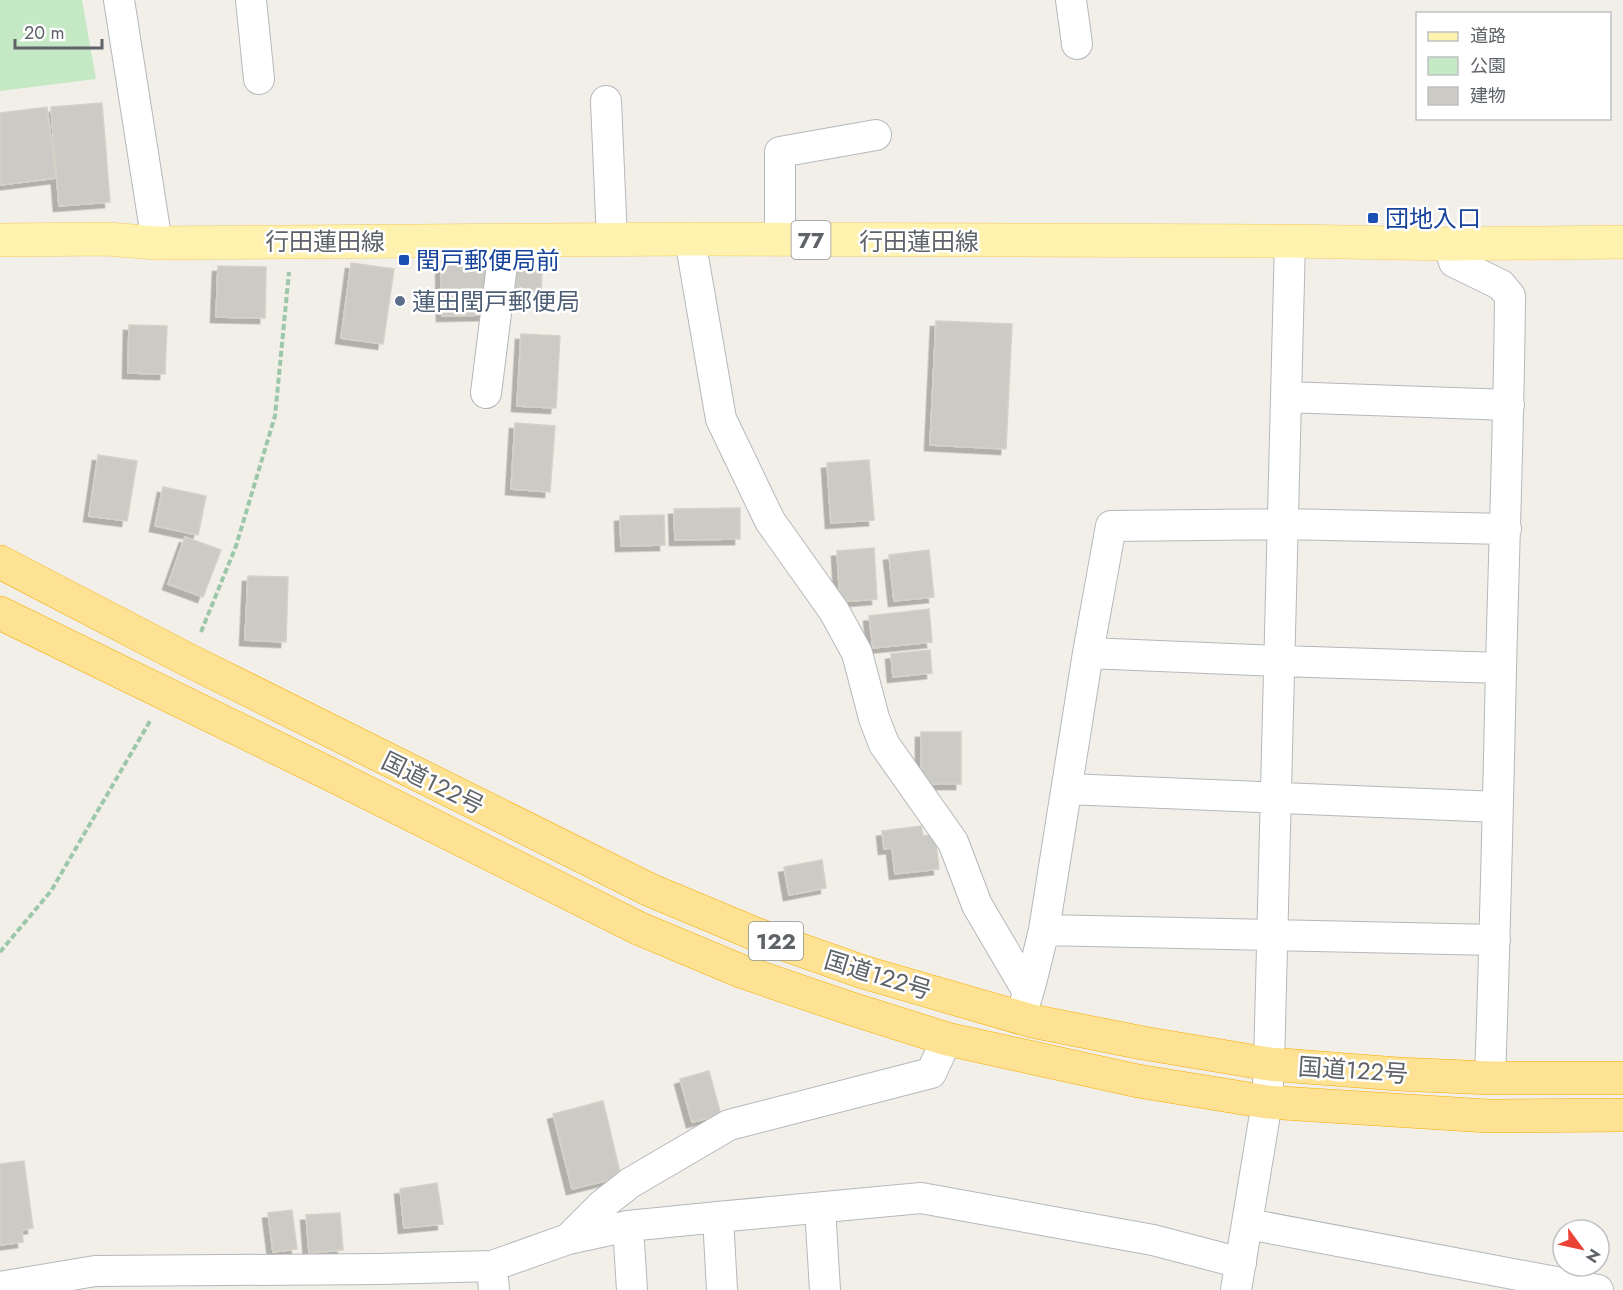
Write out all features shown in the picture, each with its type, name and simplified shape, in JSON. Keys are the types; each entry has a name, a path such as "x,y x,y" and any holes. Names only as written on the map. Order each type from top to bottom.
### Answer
{"highway":[{"name":"国道122号","path":"0,562 190,661 650,890 753,933 863,972 1024,1005 1143,1043 1269,1064 1398,1074 1490,1078 1623,1078"},
{"name":"国道122号","path":"0,613 638,928 743,972 947,1039 1138,1082 1267,1102 1488,1116 1623,1115"}],"main road":[{"name":"行田蓮田線","path":"0,240 106,239 157,243 690,239 1290,241 1449,244 1623,242"}],"street":[{"path":"119,0 157,243"},
{"path":"251,0 259,79"},
{"path":"1071,0 1077,44"},
{"path":"606,101 612,240"},
{"path":"780,240 780,152 876,135"},
{"path":"690,239 721,419 770,521 834,611 857,653 874,718 884,744 953,842 977,905 1024,1005"},
{"path":"486,393 505,241"},
{"path":"0,1287 94,1271 381,1269 493,1278 568,1239 628,1227 921,1198 1153,1240 1238,1277 1267,1102 1269,1064 1290,241"},
{"path":"1449,244 1454,262 1501,285 1510,296 1506,529 1490,1078"},
{"path":"1286,398 1509,405"},
{"path":"1024,1005 1044,930 1088,653 1111,526 1282,524 1506,529"},
{"path":"1088,653 1501,668"},
{"path":"1067,789 1498,807"},
{"path":"1044,930 1495,940"},
{"path":"568,1239 602,1205 630,1183 729,1125 931,1073 947,1039"},
{"path":"820,1208 825,1290"},
{"path":"718,1217 722,1290"},
{"path":"1248,1224 1598,1290"},
{"path":"628,1227 632,1290"}],"path":[{"path":"190,661 236,546 275,416 291,241"},
{"path":"0,952 51,891 166,694"}],"green space":[{"path":"0,0 82,0 96,79 0,91"}],"building":[{"path":"102,103 110,202 59,206 51,107"},
{"path":"47,107 56,178 0,185 0,113"},
{"path":"486,259 487,315 442,316 441,260"},
{"path":"351,263 394,269 383,344 341,338"},
{"path":"218,266 266,267 265,318 216,317"},
{"path":"516,268 542,269 541,293 515,293"},
{"path":"936,321 1012,324 1006,449 930,445"},
{"path":"129,325 167,326 165,374 128,373"},
{"path":"521,334 560,336 556,408 517,406"},
{"path":"515,423 555,426 550,492 511,489"},
{"path":"98,455 137,461 127,521 89,516"},
{"path":"869,460 874,520 831,523 827,463"},
{"path":"163,487 206,496 198,535 155,526"},
{"path":"740,508 740,539 675,540 674,509"},
{"path":"664,515 665,545 621,546 620,516"},
{"path":"185,537 221,550 203,597 168,584"},
{"path":"874,548 877,599 840,602 837,551"},
{"path":"929,550 934,597 894,601 889,555"},
{"path":"248,576 288,577 286,642 245,640"},
{"path":"929,609 932,642 873,648 869,616"},
{"path":"930,650 932,673 893,677 891,654"},
{"path":"921,732 961,732 961,784 921,784"},
{"path":"921,826 923,836 935,834 939,869 895,874 892,848 884,849 882,831"},
{"path":"822,860 826,888 789,895 784,867"},
{"path":"709,1071 721,1115 692,1122 680,1079"},
{"path":"603,1101 621,1177 572,1189 553,1114"},
{"path":"24,1161 33,1228 22,1230 23,1242 0,1245 0,1164"},
{"path":"437,1183 443,1224 404,1228 400,1189"},
{"path":"292,1210 297,1249 273,1252 268,1213"},
{"path":"340,1213 343,1250 309,1253 306,1215"}],"place":[{"name":"団地入口","path":"1373,218"},
{"name":"閏戸郵便局前","path":"404,260"},
{"name":"蓮田閏戸郵便局","path":"400,301"}]}
